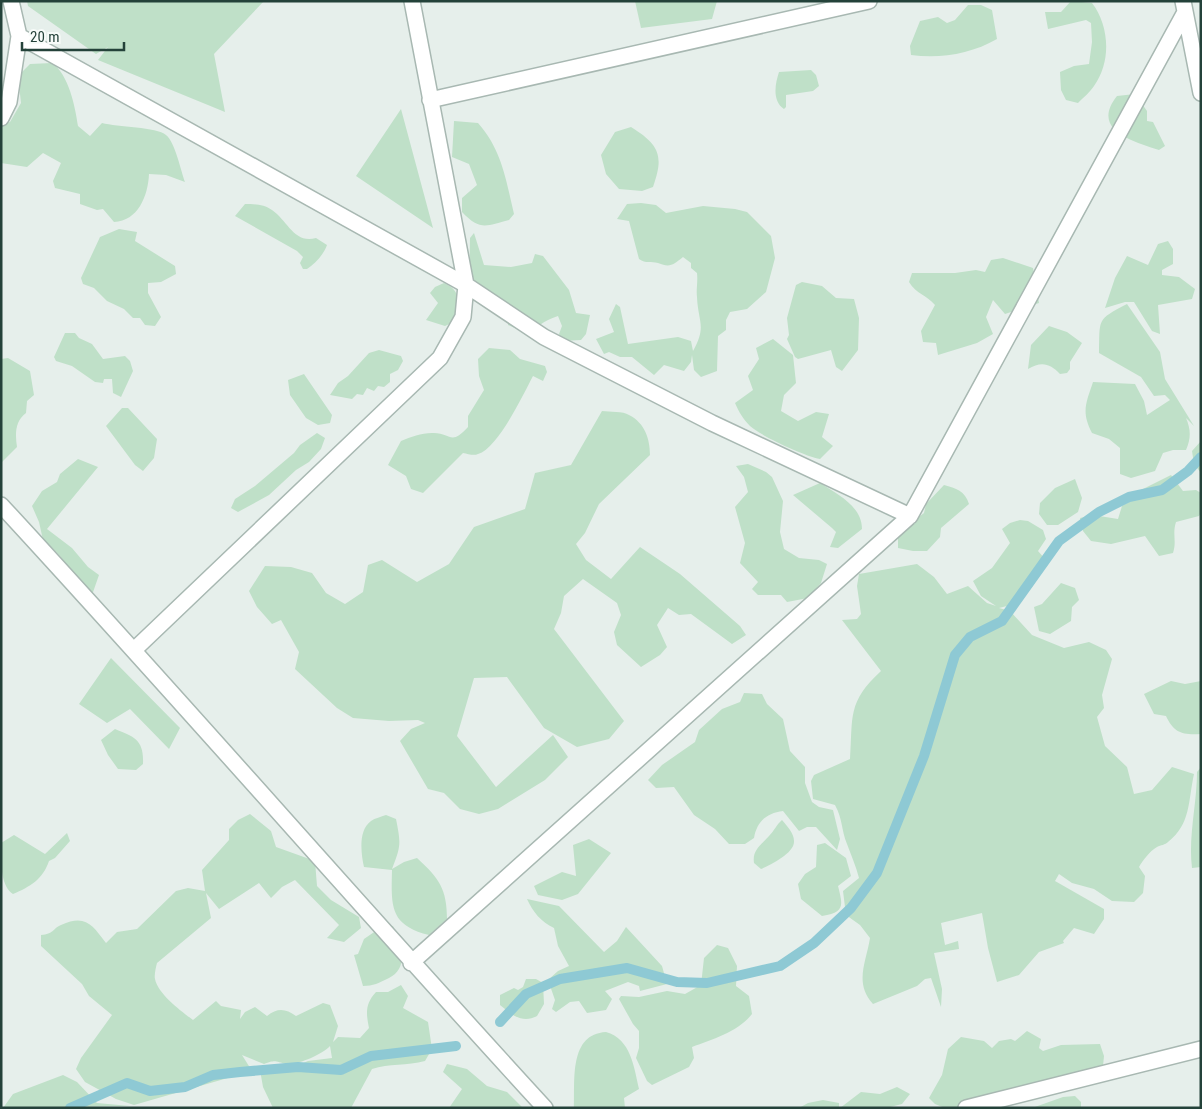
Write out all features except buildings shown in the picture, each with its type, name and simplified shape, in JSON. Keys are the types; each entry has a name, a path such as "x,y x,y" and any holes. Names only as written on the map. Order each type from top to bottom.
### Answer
{"street":[{"path":"1,118 9,102 19,36 11,1"},
{"path":"134,650 440,358 463,317 466,285 412,1"},
{"path":"430,100 869,1"},
{"path":"1184,7 1201,93"},
{"path":"411,963 910,516 1184,7"},
{"path":"19,36 466,285 553,342 712,423 910,516"},
{"path":"1,505 134,650 411,963 545,1108"},
{"path":"966,1108 1201,1049"}],"green space":[{"path":"27,1 264,1 214,54 225,112 98,60 108,47 96,54 28,6"},
{"path":"635,1 717,1 712,19 641,28"},
{"path":"1071,1 1092,3 1102,22 1106,43 1104,66 1100,76 1078,103 1066,100 1061,90 1060,72 1074,66 1089,64 1092,42 1091,23 1086,20 1048,29 1045,12 1061,12"},
{"path":"968,5 981,5 992,10 997,39 966,52 944,56 911,55 910,46 920,21 938,17 947,23 955,20"},
{"path":"52,63 58,68 67,83 73,100 78,126 90,136 102,123 161,132 166,135 172,144 185,182 166,175 149,174 144,199 140,206 129,217 122,221 114,222 103,209 97,210 80,204 80,194 55,188 53,181 61,163 43,153 27,167 1,163 1,125 10,122 21,103 18,76 30,64"},
{"path":"811,70 816,75 819,86 813,91 786,95 786,107 784,109 780,106 776,97 776,82 779,72"},
{"path":"1135,94 1147,111 1147,121 1153,122 1165,146 1159,150 1127,138 1112,126 1109,118 1110,108 1117,96"},
{"path":"401,109 433,228 356,176"},
{"path":"454,121 478,123 493,144 502,166 514,214 509,220 484,225 474,222 462,212 462,198 477,185 469,164 452,157"},
{"path":"631,127 641,133 654,146 659,159 653,187 642,191 619,189 606,174 601,155 615,132"},
{"path":"245,204 269,208 297,235 308,239 316,238 327,245 324,252 307,269 303,269 300,263 303,257 297,251 235,216"},
{"path":"627,204 656,205 666,213 703,206 747,212 771,236 775,258 766,292 747,309 730,312 726,320 726,330 718,336 717,371 701,377 694,370 692,355 691,362 684,371 664,365 654,375 632,357 620,357 609,352 604,354 596,339 614,332 609,319 616,304 620,307 628,344 678,337 691,341 693,351 700,336 701,324 697,294 697,273 691,268 691,263 683,257 674,264 669,265 642,261 639,259 629,221 617,219"},
{"path":"119,229 137,232 135,241 175,266 176,274 161,282 148,283 148,293 161,317 155,326 145,325 140,318 133,318 124,309 107,301 94,288 83,284 81,278 100,237"},
{"path":"474,233 484,265 511,267 532,263 535,254 543,256 569,290 576,313 590,315 586,334 581,340 562,341 559,334 562,326 558,316 526,333 508,325 508,305 486,307 469,298 470,238"},
{"path":"1168,241 1173,249 1173,264 1162,270 1162,275 1179,277 1195,289 1192,299 1158,305 1160,334 1152,331 1134,302 1125,302 1105,308 1115,278 1127,256 1148,265 1158,244"},
{"path":"1003,258 1033,268 1039,303 1005,314 993,300 986,317 993,334 977,343 938,355 936,343 923,342 921,331 935,305 918,292 909,282 912,273 955,273 976,270 985,272 991,260"},
{"path":"802,282 822,286 836,298 854,299 859,318 858,350 842,371 836,367 831,350 798,359 795,357 787,339 789,335 787,318 796,285"},
{"path":"444,283 454,289 456,293 459,302 460,319 445,326 426,320 438,303 430,293 435,287"},
{"path":"1127,304 1160,352 1165,379 1194,426 1186,418 1190,434 1186,450 1173,450 1163,453 1155,471 1131,478 1120,474 1120,448 1109,439 1092,433 1086,413 1093,382 1135,384 1144,401 1147,415 1170,400 1165,395 1154,396 1141,377 1099,353 1099,333 1102,322 1110,314"},
{"path":"1049,326 1067,332 1082,343 1070,362 1070,369 1067,373 1060,374 1053,367 1045,364 1028,369 1031,345"},
{"path":"65,333 75,333 79,338 92,344 103,359 125,356 130,361 133,371 121,397 113,393 112,379 104,379 103,383 95,382 72,366 56,361 54,357"},
{"path":"773,339 793,355 796,383 784,395 781,411 798,421 816,412 829,414 822,437 833,446 820,459 794,450 756,430 745,421 735,403 753,390 748,376 759,359 756,348"},
{"path":"489,348 510,350 520,359 545,366 547,372 543,381 533,376 502,432 486,450 475,455 463,453 423,493 411,489 406,476 388,465 401,441 428,433 438,433 454,437 468,427 468,416 484,390 479,376 478,359"},
{"path":"379,350 401,356 403,361 398,370 390,374 390,382 384,387 378,386 374,391 367,388 363,395 357,394 352,399 330,395 338,383 348,376 369,353"},
{"path":"8,358 30,371 34,395 27,401 26,413 18,424 16,433 17,447 1,463 1,359"},
{"path":"304,374 332,415 330,423 318,425 306,418 290,395 288,380"},
{"path":"122,408 128,408 157,439 154,458 143,471 135,465 106,426"},
{"path":"602,411 620,412 639,422 648,437 650,455 599,504 585,533 576,544 586,560 611,579 640,547 680,574 740,626 746,635 732,644 691,614 679,615 668,608 657,625 667,647 660,655 641,667 617,645 614,632 621,615 617,603 583,579 564,596 561,613 554,629 624,721 609,739 577,747 544,728 507,677 474,678 457,736 496,787 553,735 568,757 545,780 498,809 479,814 460,809 444,793 428,789 400,741 411,729 425,723 418,720 389,721 353,718 337,708 295,669 299,652 281,620 272,624 257,607 249,591 265,566 291,567 312,573 326,593 345,604 363,592 368,565 382,560 417,582 449,564 474,527 525,509 535,473 571,465"},
{"path":"317,433 325,438 321,449 309,462 296,470 269,495 238,512 231,508 235,499 255,486 294,453 300,445"},
{"path":"1201,441 1201,473 1194,464 1192,451"},
{"path":"78,459 98,467 47,529 72,548 88,567 99,575 92,595 64,586 65,570 62,559 43,540 39,522 32,506 42,491 57,482 60,474"},
{"path":"748,464 766,472 772,477 783,501 780,532 784,549 799,558 819,560 827,564 821,583 808,598 787,602 781,595 758,595 752,589 758,582 740,563 745,543 735,507 748,492 744,477 736,466"},
{"path":"1171,475 1183,491 1196,490 1201,493 1201,513 1199,516 1176,522 1173,553 1159,556 1145,536 1111,544 1091,541 1083,531 1080,518 1093,515 1118,519 1122,506 1133,500 1139,491"},
{"path":"1075,479 1082,498 1078,512 1058,525 1047,525 1039,514 1040,503 1055,488"},
{"path":"820,483 841,496 853,507 861,521 862,529 838,548 830,547 836,532 793,495"},
{"path":"944,485 959,491 965,496 969,504 941,528 940,537 927,551 898,548 898,533 924,513 926,504"},
{"path":"1020,520 1028,521 1043,530 1046,539 1038,551 1046,560 1046,564 1032,587 1015,604 999,608 1010,611 1032,635 1064,648 1089,642 1106,650 1112,659 1102,695 1104,708 1097,717 1105,746 1127,767 1134,794 1152,790 1172,767 1194,774 1185,820 1175,835 1167,843 1152,851 1139,867 1145,876 1143,893 1134,902 1112,901 1094,889 1072,883 1059,874 1055,881 1104,909 1104,919 1094,934 1074,928 1063,941 1064,943 1039,952 1019,975 997,982 988,948 982,913 941,923 945,945 958,941 959,949 934,953 942,989 941,1007 931,978 925,979 917,986 873,1004 867,996 863,980 864,964 870,938 860,925 846,915 843,891 859,878 858,874 835,805 813,799 811,781 814,775 850,759 852,721 857,701 870,682 881,671 842,620 857,619 861,614 857,586 859,574 917,564 934,577 947,594 968,586 987,603 996,606 981,596 973,581 992,568 1010,543 1002,529 1010,523"},
{"path":"1061,583 1075,588 1079,600 1072,607 1071,621 1050,634 1039,631 1034,607 1042,604"},
{"path":"111,658 180,728 169,749 130,709 107,723 79,704"},
{"path":"1171,681 1185,684 1201,681 1201,734 1179,732 1172,726 1166,716 1154,714 1144,694"},
{"path":"744,693 762,694 767,704 783,719 790,751 805,767 805,783 812,802 819,807 833,810 840,839 837,850 816,827 807,827 799,831 783,811 772,814 764,819 755,832 754,838 745,844 729,844 715,829 694,815 674,787 656,788 648,780 662,765 695,742 699,730 722,709 740,702"},
{"path":"115,729 133,737 140,744 143,764 136,770 118,769 108,755 101,740"},
{"path":"1201,767 1201,867 1192,868 1191,844 1197,772"},
{"path":"250,814 271,831 276,847 315,861 317,886 331,900 359,917 361,928 344,942 327,938 339,925 295,880 282,887 271,898 259,883 219,909 206,893 211,918 157,963 155,977 157,985 171,1002 193,1020 216,1001 221,1006 241,1010 240,1019 245,1012 255,1007 267,1016 275,1011 282,1010 296,1016 323,1003 330,1005 338,1026 333,1042 338,1037 360,1038 369,1028 367,1009 372,996 376,992 388,992 401,985 408,996 403,1008 428,1022 432,1049 425,1061 372,1069 351,1108 273,1108 263,1087 260,1070 291,1068 308,1061 332,1058 330,1046 310,1058 292,1064 274,1061 264,1064 242,1055 252,1071 134,1105 116,1099 85,1082 76,1069 81,1058 112,1015 89,996 82,984 41,946 41,935 48,934 70,922 83,921 92,926 106,943 117,932 137,929 176,891 188,888 205,891 202,870 229,840 229,829 238,820"},
{"path":"386,815 396,819 399,834 399,850 392,869 404,862 417,858 436,878 443,892 447,919 429,935 407,926 396,913 392,894 392,870 364,867 361,849 364,830 371,821"},
{"path":"782,820 793,835 794,841 791,850 761,869 754,863 754,855 760,845"},
{"path":"67,833 70,841 55,858 49,861 39,878 13,894 3,879 1,843 14,835 45,854"},
{"path":"589,839 611,853 578,894 562,900 538,895 534,886 562,872 576,876 573,845"},
{"path":"825,843 846,858 851,876 838,886 841,907 835,912 822,916 801,899 798,884 805,874 816,867 817,845"},
{"path":"527,899 559,906 604,952 617,941 626,927 662,966 667,984 640,991 639,986 628,982 605,991 612,999 606,1010 587,1013 579,1001 570,1002 556,1012 552,1009 555,1000 548,980 558,971 569,966 558,946 554,928 538,916"},
{"path":"383,926 393,926 402,955 400,967 389,978 376,984 363,986 354,955 358,954 364,939"},
{"path":"717,945 728,948 737,966 736,986 749,996 752,1014 740,1026 717,1038 692,1047 694,1058 689,1067 652,1085 647,1081 636,1058 639,1048 639,1031 619,999 621,996 639,997 667,991 685,994 701,985 704,958"},
{"path":"526,979 536,979 543,983 544,1004 537,1016 526,1019 517,1017 500,1005 500,995 514,988 518,990 523,987"},
{"path":"1027,1031 1041,1039 1039,1048 1043,1051 1061,1045 1100,1044 1104,1056 1103,1066 1083,1070 1065,1077 1035,1082 987,1108 945,1108 935,1104 929,1098 942,1075 948,1049 961,1037 984,1041 992,1048 999,1041 1011,1039 1015,1041"},
{"path":"606,1032 621,1041 626,1047 633,1063 639,1089 624,1098 625,1108 574,1108 576,1060 580,1050 586,1041 594,1035"},
{"path":"447,1064 467,1069 487,1086 507,1092 523,1108 449,1108 462,1089 443,1072"},
{"path":"63,1075 77,1082 97,1103 130,1106 3,1108 13,1094"},
{"path":"897,1087 910,1094 902,1104 890,1107 840,1108 861,1092 880,1094"},
{"path":"1075,1096 1081,1102 1081,1108 1032,1108 1063,1097"},
{"path":"823,1100 839,1103 839,1108 799,1108 808,1103"}],"waterway":[{"path":"500,1022 526,994 560,979 627,968 677,982 707,983 780,966 814,943 851,908 877,873 924,756 955,655 970,637 1002,621 1059,541 1099,512 1129,497 1162,490 1188,471 1201,457"},
{"path":"70,1108 127,1083 150,1091 185,1087 213,1075 240,1072 298,1067 341,1070 371,1056 456,1046"}]}
